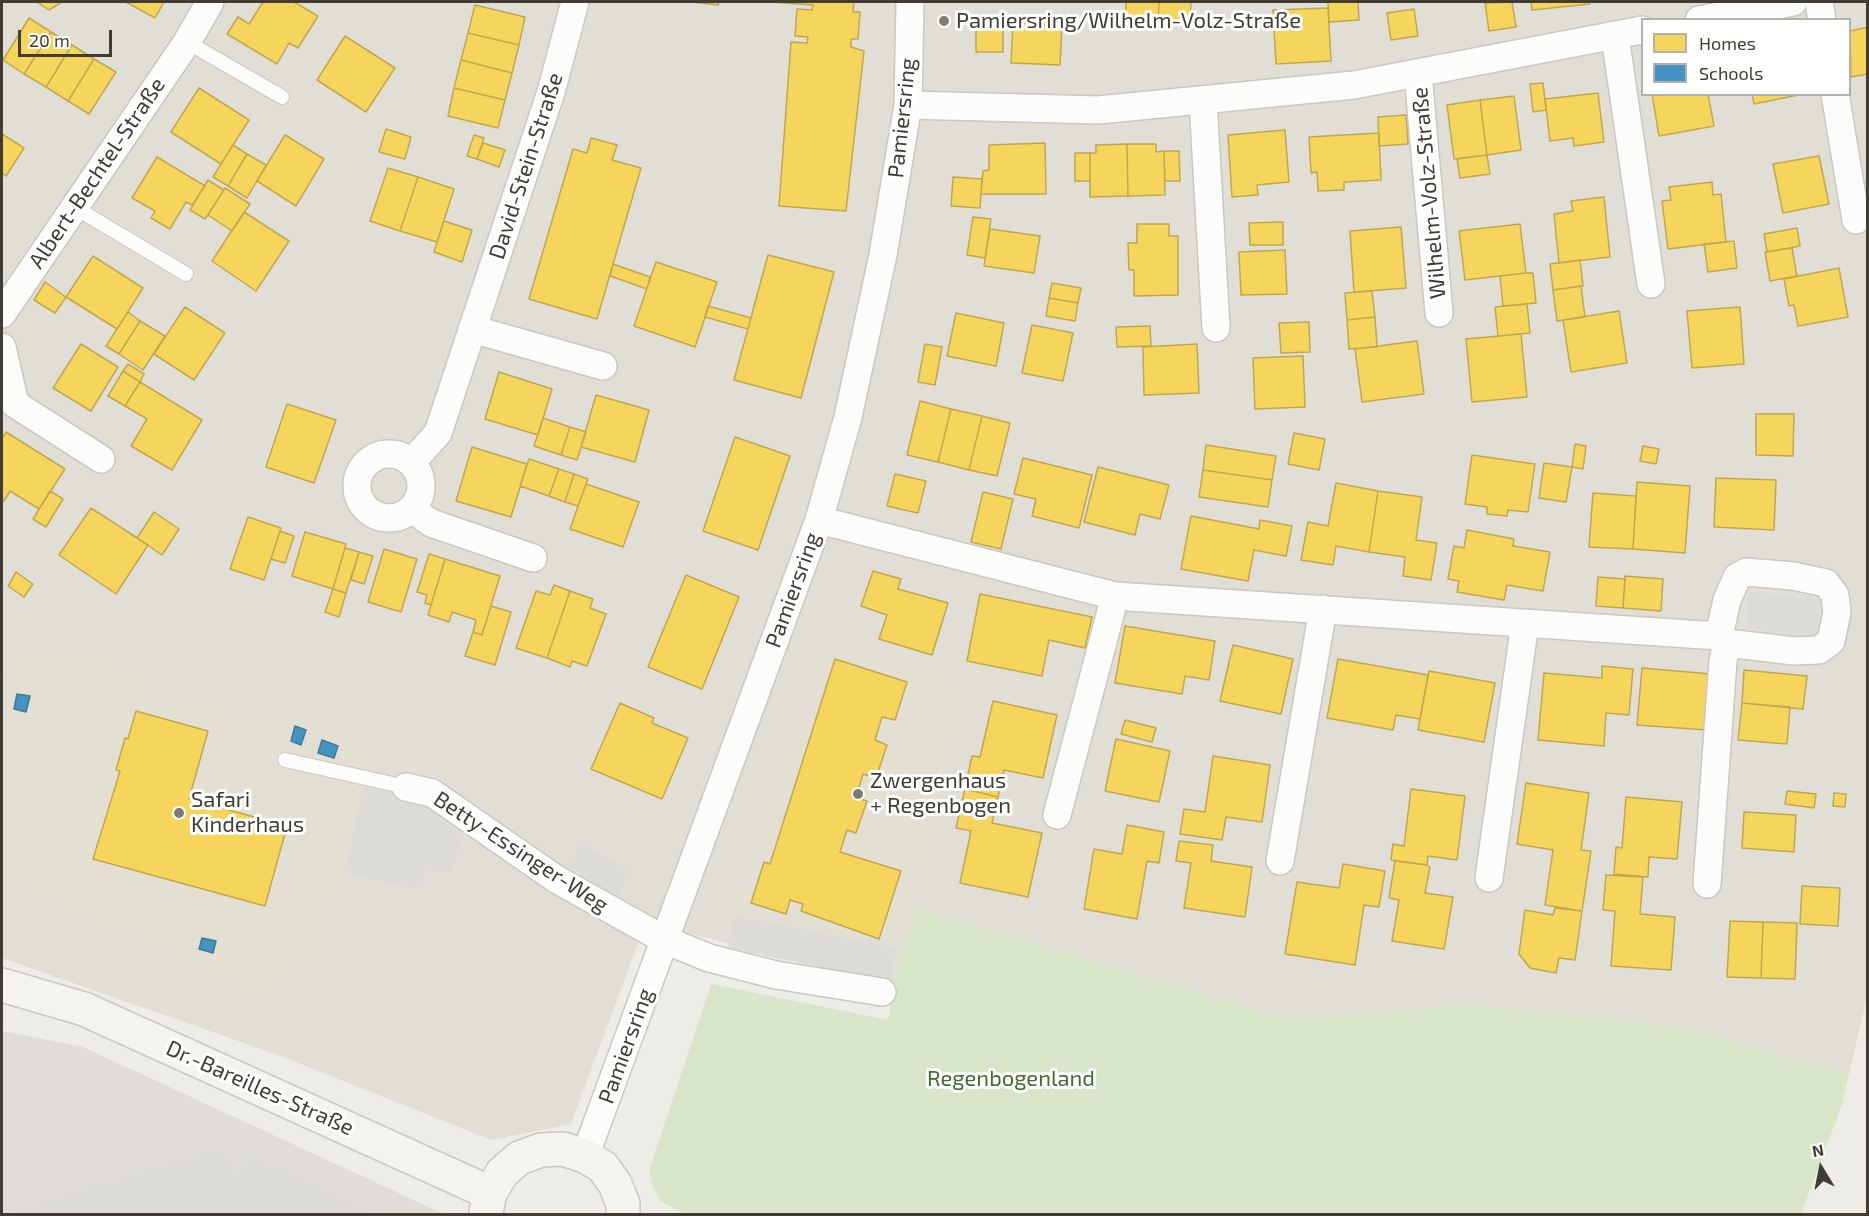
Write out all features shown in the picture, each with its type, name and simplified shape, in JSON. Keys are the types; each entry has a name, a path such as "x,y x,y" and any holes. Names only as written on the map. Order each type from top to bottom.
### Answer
{"main road":[{"name":"Dr.-Bareilles-Straße","path":"8,994 84,1009 488,1204"},
{"path":"488,1204 502,1173 519,1158 541,1150 563,1149 585,1156 603,1167 615,1184 623,1215"}],"street":[{"name":"Albert-Bechtel-Straße","path":"2,314 188,42 210,2"},
{"name":"David-Stein-Straße","path":"411,463 438,433 552,92 575,2"},
{"name":"Pamiersring","path":"585,1156 819,520 848,417 883,255 908,105 910,2"},
{"path":"1709,18 1793,2"},
{"path":"1819,2 1822,18"},
{"name":"Wilhelm-Volz-Straße","path":"908,105 1098,110 1354,86 1641,30"},
{"path":"1616,36 1651,284"},
{"name":"Wilhelm-Volz-Straße","path":"1418,73 1439,313"},
{"path":"1835,96 1856,220"},
{"path":"1203,100 1216,328"},
{"path":"472,329 603,366"},
{"path":"2,347 15,404 101,459"},
{"path":"393,455 411,463 420,482 417,501 412,509 393,518 382,518 363,506 357,485 359,474 374,458 393,455"},
{"path":"412,509 431,523 533,558"},
{"path":"819,520 1115,596 1525,622 1723,639 1794,651 1819,650 1831,641 1837,612 1834,595 1826,583 1793,576 1746,573 1737,577 1736,609 1723,639 1707,884"},
{"path":"1057,816 1115,596"},
{"path":"1280,861 1323,609"},
{"path":"1489,878 1525,622"},
{"name":"Betty-Essinger-Weg","path":"406,787 432,793 556,879 665,940 709,958 776,975 882,992"}],"lane":[{"path":"188,42 282,97"},
{"path":"74,207 186,274"},
{"path":"285,760 406,787"}],"shaded area":[{"path":"2,2 1867,2 1868,991 1849,1075 1682,1027 1468,1004 1290,1020 916,908 893,986 646,922 571,1124 491,1140 278,1055 2,958"},
{"path":"1750,592 1820,600 1816,636 1746,628"},
{"name":"Zwergenhaus + Regenbogen","path":"823,644 970,681 912,911 900,945 736,907"},
{"name":"Safari Kinderhaus","path":"20,648 143,665 139,693 333,728 373,747 319,954 279,983 270,1002 2,879 2,682"},
{"path":"364,787 442,804 438,822 462,827 452,874 425,869 421,890 345,873"},
{"path":"582,842 632,874 617,897 567,865"},
{"path":"734,916 896,948 889,981 728,948"},
{"path":"2,1031 83,1047 444,1214 2,1214"},
{"path":"225,1146 236,1175 248,1153 378,1214 2,1214 2,1212"}],"green space":[{"name":"Regenbogenland","path":"916,908 1290,1020 1467,1004 1682,1027 1849,1075 1842,1105 1801,1214 684,1214 660,1201 653,1188 649,1170 711,984 888,1020 893,986"}],"building: Homes":[{"path":"37,2 62,2 49,10"},
{"path":"126,2 164,2 155,18"},
{"path":"263,2 294,2 318,16 298,48 289,43 277,64 227,34 238,17 249,24"},
{"path":"691,2 719,2 718,5"},
{"path":"768,2 854,2 853,12 860,12 858,39 851,39 851,47 864,51 846,211 779,206 791,42 807,43 808,37 795,36 797,9 812,10 813,5"},
{"path":"1126,2 1159,2 1158,23 1126,22"},
{"path":"1159,2 1191,2 1190,23 1158,23"},
{"path":"1328,2 1358,2 1359,20 1329,22"},
{"path":"1512,2 1516,27 1489,31 1485,3"},
{"path":"1531,2 1590,2 1590,4 1532,10"},
{"path":"475,5 525,17 519,45 468,33"},
{"path":"1328,8 1331,61 1276,64 1273,10"},
{"path":"1414,9 1418,36 1391,40 1387,13"},
{"path":"29,18 51,32 24,74 3,60"},
{"path":"1013,23 1062,25 1060,65 1011,63"},
{"path":"976,24 1003,24 1003,52 976,52"},
{"path":"1868,27 1868,74 1851,77 1851,31"},
{"path":"51,32 72,45 46,87 24,74"},
{"path":"468,33 519,45 512,73 461,60"},
{"path":"345,36 395,68 366,112 317,80"},
{"path":"72,45 94,59 68,101 46,87"},
{"path":"94,59 116,72 89,114 68,101"},
{"path":"461,60 512,73 505,100 454,88"},
{"path":"1543,83 1546,110 1533,112 1530,84"},
{"path":"199,88 249,120 221,164 171,132"},
{"path":"454,88 505,100 498,128 448,116"},
{"path":"1598,93 1604,142 1574,146 1573,138 1550,141 1545,99"},
{"path":"1514,96 1521,150 1487,155 1480,100"},
{"path":"1652,96 1708,96 1714,126 1659,136"},
{"path":"1752,96 1793,96 1754,104"},
{"path":"1480,100 1487,155 1454,159 1447,105"},
{"path":"1406,115 1408,144 1379,146 1378,117"},
{"path":"386,129 411,137 405,159 379,152"},
{"path":"1285,130 1289,182 1257,185 1258,195 1232,197 1228,135"},
{"path":"1379,133 1381,180 1344,182 1344,190 1318,191 1317,172 1311,173 1309,137"},
{"path":"2,134 24,148 6,176 2,173"},
{"path":"285,135 324,159 296,206 257,181"},
{"path":"474,135 484,138 477,159 467,156"},
{"path":"591,138 617,145 612,160 641,168 597,319 529,299 573,149 587,153"},
{"path":"483,143 505,150 499,167 477,159"},
{"path":"1045,143 1046,194 981,194 983,171 989,170 989,145"},
{"path":"1127,144 1128,196 1090,197 1090,153 1096,153 1096,145"},
{"path":"1127,144 1156,144 1156,152 1164,151 1165,195 1128,196"},
{"path":"233,145 247,154 228,186 213,177"},
{"path":"1164,151 1179,151 1180,181 1165,181"},
{"path":"1075,153 1090,153 1090,181 1075,181"},
{"path":"247,154 266,165 247,198 228,186"},
{"path":"1487,155 1490,174 1460,178 1457,159"},
{"path":"1819,156 1829,204 1783,213 1773,164"},
{"path":"157,157 205,186 192,205 186,202 170,229 151,218 155,211 132,198"},
{"path":"388,168 418,177 400,231 370,221"},
{"path":"418,177 454,189 437,242 400,231"},
{"path":"953,177 982,179 980,208 951,206"},
{"path":"208,180 224,190 205,219 190,210"},
{"path":"1712,182 1713,195 1721,194 1726,242 1668,249 1662,201 1671,200 1669,187"},
{"path":"225,188 250,204 232,231 208,215"},
{"path":"1604,197 1610,257 1559,263 1554,214 1573,211 1571,201"},
{"path":"244,212 289,241 256,291 212,261"},
{"path":"973,217 991,219 985,258 967,255"},
{"path":"444,221 472,230 462,262 434,252"},
{"path":"1283,222 1283,245 1250,245 1249,223"},
{"path":"1137,224 1169,224 1169,236 1178,236 1178,295 1134,296 1134,270 1129,270 1128,243 1137,243"},
{"path":"1520,224 1526,273 1465,280 1459,231"},
{"path":"1401,227 1406,288 1354,292 1350,231"},
{"path":"1797,228 1800,246 1767,252 1764,234"},
{"path":"990,229 1040,236 1034,273 984,266"},
{"path":"1734,241 1737,268 1708,272 1704,244"},
{"path":"1792,248 1797,276 1770,281 1765,252"},
{"path":"1285,250 1287,294 1241,295 1239,252"},
{"path":"768,255 834,272 801,398 734,380"},
{"path":"93,256 143,288 117,329 66,297"},
{"path":"1580,260 1583,286 1553,290 1550,264"},
{"path":"656,262 717,282 695,347 634,326"},
{"path":"613,264 650,277 647,289 610,276"},
{"path":"1839,268 1848,317 1798,326 1794,305 1789,306 1784,279"},
{"path":"1533,273 1536,303 1503,306 1500,276"},
{"path":"45,282 66,297 55,313 34,300"},
{"path":"1052,283 1081,288 1078,303 1049,298"},
{"path":"1581,286 1585,317 1557,321 1553,290"},
{"path":"1372,291 1375,317 1347,320 1345,293"},
{"path":"1049,298 1078,303 1075,321 1046,316"},
{"path":"1527,304 1530,333 1498,336 1495,307"},
{"path":"708,306 751,318 748,329 705,317"},
{"path":"185,307 225,333 194,380 154,354"},
{"path":"1740,307 1744,364 1692,368 1687,311"},
{"path":"1619,311 1627,363 1571,372 1563,320"},
{"path":"128,312 140,321 119,354 106,346"},
{"path":"956,313 1004,323 996,366 947,356"},
{"path":"1375,317 1377,347 1349,349 1347,320"},
{"path":"140,321 165,336 143,370 119,354"},
{"path":"1309,322 1310,352 1281,353 1279,323"},
{"path":"1032,325 1073,333 1063,381 1022,373"},
{"path":"1150,326 1151,346 1117,347 1116,327"},
{"path":"1521,334 1527,397 1472,402 1466,339"},
{"path":"1417,341 1424,394 1362,402 1355,349"},
{"path":"81,344 118,367 91,411 53,388"},
{"path":"925,344 942,347 935,385 918,382"},
{"path":"1197,344 1199,393 1144,395 1143,347"},
{"path":"1303,356 1305,407 1255,409 1253,358"},
{"path":"128,364 144,374 140,382 123,371"},
{"path":"123,371 140,382 125,406 108,396"},
{"path":"499,372 552,389 538,435 485,419"},
{"path":"140,382 202,420 172,470 131,446 147,419 125,406"},
{"path":"596,395 649,410 635,462 581,447"},
{"path":"920,401 951,409 938,462 907,455"},
{"path":"287,404 336,420 314,483 266,467"},
{"path":"951,409 982,416 969,470 938,462"},
{"path":"1756,414 1794,414 1793,456 1756,455"},
{"path":"982,416 1010,423 997,476 969,470"},
{"path":"543,418 570,427 561,455 534,446"},
{"path":"570,427 586,432 577,460 561,455"},
{"path":"6,432 65,469 39,509 10,491 4,501 2,500 2,439"},
{"path":"1294,433 1325,439 1319,470 1288,464"},
{"path":"735,437 790,456 758,550 703,531"},
{"path":"1575,444 1586,446 1583,469 1572,467"},
{"path":"1206,445 1276,456 1272,480 1203,470"},
{"path":"1643,446 1659,449 1656,464 1640,461"},
{"path":"472,447 527,464 511,517 456,501"},
{"path":"1472,455 1535,464 1528,512 1508,510 1507,516 1487,514 1487,507 1465,504"},
{"path":"1023,458 1092,475 1079,528 1032,516 1036,499 1014,494"},
{"path":"529,459 559,469 549,496 520,486"},
{"path":"1544,463 1572,467 1566,502 1539,498"},
{"path":"1098,467 1169,485 1160,519 1140,514 1135,535 1084,522"},
{"path":"559,469 574,474 565,502 549,496"},
{"path":"1203,470 1272,480 1268,507 1199,497"},
{"path":"574,474 588,479 578,506 565,502"},
{"path":"895,474 926,481 918,513 887,506"},
{"path":"1716,478 1776,480 1774,530 1714,527"},
{"path":"1637,482 1690,486 1685,553 1633,549"},
{"path":"1336,483 1378,491 1369,552 1336,546 1333,565 1301,560 1308,522 1328,526"},
{"path":"586,484 639,502 623,547 570,529"},
{"path":"50,491 63,499 46,527 33,519"},
{"path":"1378,491 1422,497 1416,540 1437,543 1431,580 1403,576 1405,557 1369,552"},
{"path":"983,492 1013,499 1001,549 971,542"},
{"path":"1593,493 1636,496 1633,549 1589,547"},
{"path":"91,508 148,545 116,594 59,555"},
{"path":"154,512 179,529 162,555 137,538"},
{"path":"1191,516 1259,529 1260,520 1292,526 1286,556 1254,550 1248,581 1181,569"},
{"path":"248,517 281,528 264,580 230,569"},
{"path":"1467,530 1514,539 1513,546 1550,552 1543,591 1507,585 1504,600 1457,592 1459,581 1448,579 1454,546 1464,548"},
{"path":"280,531 294,536 285,563 271,559"},
{"path":"305,532 346,544 333,589 292,576"},
{"path":"345,548 359,552 346,593 333,589"},
{"path":"384,549 417,559 401,612 368,602"},
{"path":"359,552 373,556 364,584 351,580"},
{"path":"429,554 445,559 431,605 425,603 427,595 417,592"},
{"path":"445,559 500,576 482,635 473,632 476,620 452,612 449,622 428,615"},
{"path":"873,571 901,579 898,589 948,603 932,655 879,639 887,615 861,606"},
{"path":"16,572 33,584 24,597 8,586"},
{"path":"686,575 739,597 702,689 648,667"},
{"path":"1625,576 1663,579 1661,611 1623,608"},
{"path":"1598,577 1625,579 1623,608 1596,606"},
{"path":"554,585 570,591 547,658 516,648 536,591 550,595"},
{"path":"333,589 346,593 339,617 325,612"},
{"path":"570,591 593,599 590,608 606,614 587,666 572,661 570,667 547,658"},
{"path":"980,594 1092,617 1085,648 1049,640 1042,676 967,661"},
{"path":"491,606 511,612 495,665 465,656 473,632 482,635"},
{"path":"1125,626 1215,641 1209,680 1185,676 1182,694 1115,683"},
{"path":"1233,645 1293,659 1281,714 1220,701"},
{"path":"835,659 907,682 895,720 882,717 875,740 887,745 876,778 863,774 856,798 867,801 856,833 847,830 840,852 901,871 879,939 801,911 803,904 790,900 786,914 751,903 764,862 770,864"},
{"path":"1338,659 1428,675 1420,719 1396,715 1393,730 1327,718"},
{"path":"1602,666 1633,669 1629,715 1606,713 1604,746 1538,740 1544,673 1602,678"},
{"path":"1642,668 1711,674 1707,730 1637,725"},
{"path":"1744,670 1807,676 1803,709 1742,703"},
{"path":"1429,671 1495,683 1484,742 1418,730"},
{"path":"993,701 1057,715 1043,778 1004,770 998,797 965,789 972,756 980,757"},
{"path":"620,703 654,718 652,723 688,738 662,799 591,769"},
{"path":"1742,703 1790,707 1787,744 1738,740"},
{"path":"136,711 208,731 189,799 287,826 265,906 93,859 120,771 116,770 125,738 128,739"},
{"path":"1125,720 1156,728 1152,742 1121,734"},
{"path":"1116,739 1170,751 1159,802 1105,791"},
{"path":"1213,756 1270,765 1262,822 1226,817 1222,840 1180,834 1184,809 1205,812"},
{"path":"1526,783 1589,793 1581,850 1591,851 1582,911 1545,905 1553,850 1517,844"},
{"path":"965,789 998,797 992,823 1042,833 1028,897 960,883 971,831 956,828"},
{"path":"1411,789 1465,796 1457,860 1428,856 1427,865 1391,860 1393,844 1404,846"},
{"path":"1787,791 1816,794 1814,808 1785,804"},
{"path":"1834,793 1846,794 1845,807 1833,806"},
{"path":"1626,797 1682,802 1677,859 1649,857 1648,877 1614,874 1616,847 1622,848"},
{"path":"1744,812 1796,815 1794,852 1742,848"},
{"path":"1127,825 1164,832 1159,863 1147,861 1137,919 1084,909 1094,849 1122,854"},
{"path":"1179,841 1213,845 1211,861 1252,867 1245,917 1184,908 1191,863 1176,861"},
{"path":"1395,861 1427,865 1430,867 1425,893 1453,897 1444,949 1392,941 1399,900 1389,898"},
{"path":"1343,864 1385,871 1379,907 1364,905 1355,965 1285,954 1297,882 1339,888"},
{"path":"1606,875 1643,877 1640,914 1675,917 1671,970 1611,966 1615,911 1603,910"},
{"path":"1802,886 1840,888 1838,926 1800,924"},
{"path":"1555,908 1582,911 1575,960 1559,958 1556,973 1530,968 1519,954 1525,910 1553,915"},
{"path":"1730,921 1763,922 1761,978 1727,977"},
{"path":"1763,922 1797,923 1795,979 1761,978"}],"building: Schools":[{"path":"17,694 30,696 26,712 14,709"},
{"path":"295,726 306,730 301,745 291,741"},
{"path":"322,740 338,746 334,758 318,753"},
{"path":"202,938 216,941 213,953 199,949"}],"place":[{"name":"Pamiersring/Wilhelm-Volz-Straße","path":"944,21"},
{"name":"Zwergenhaus + Regenbogen","path":"858,794"},
{"name":"Safari Kinderhaus","path":"179,813"}]}
